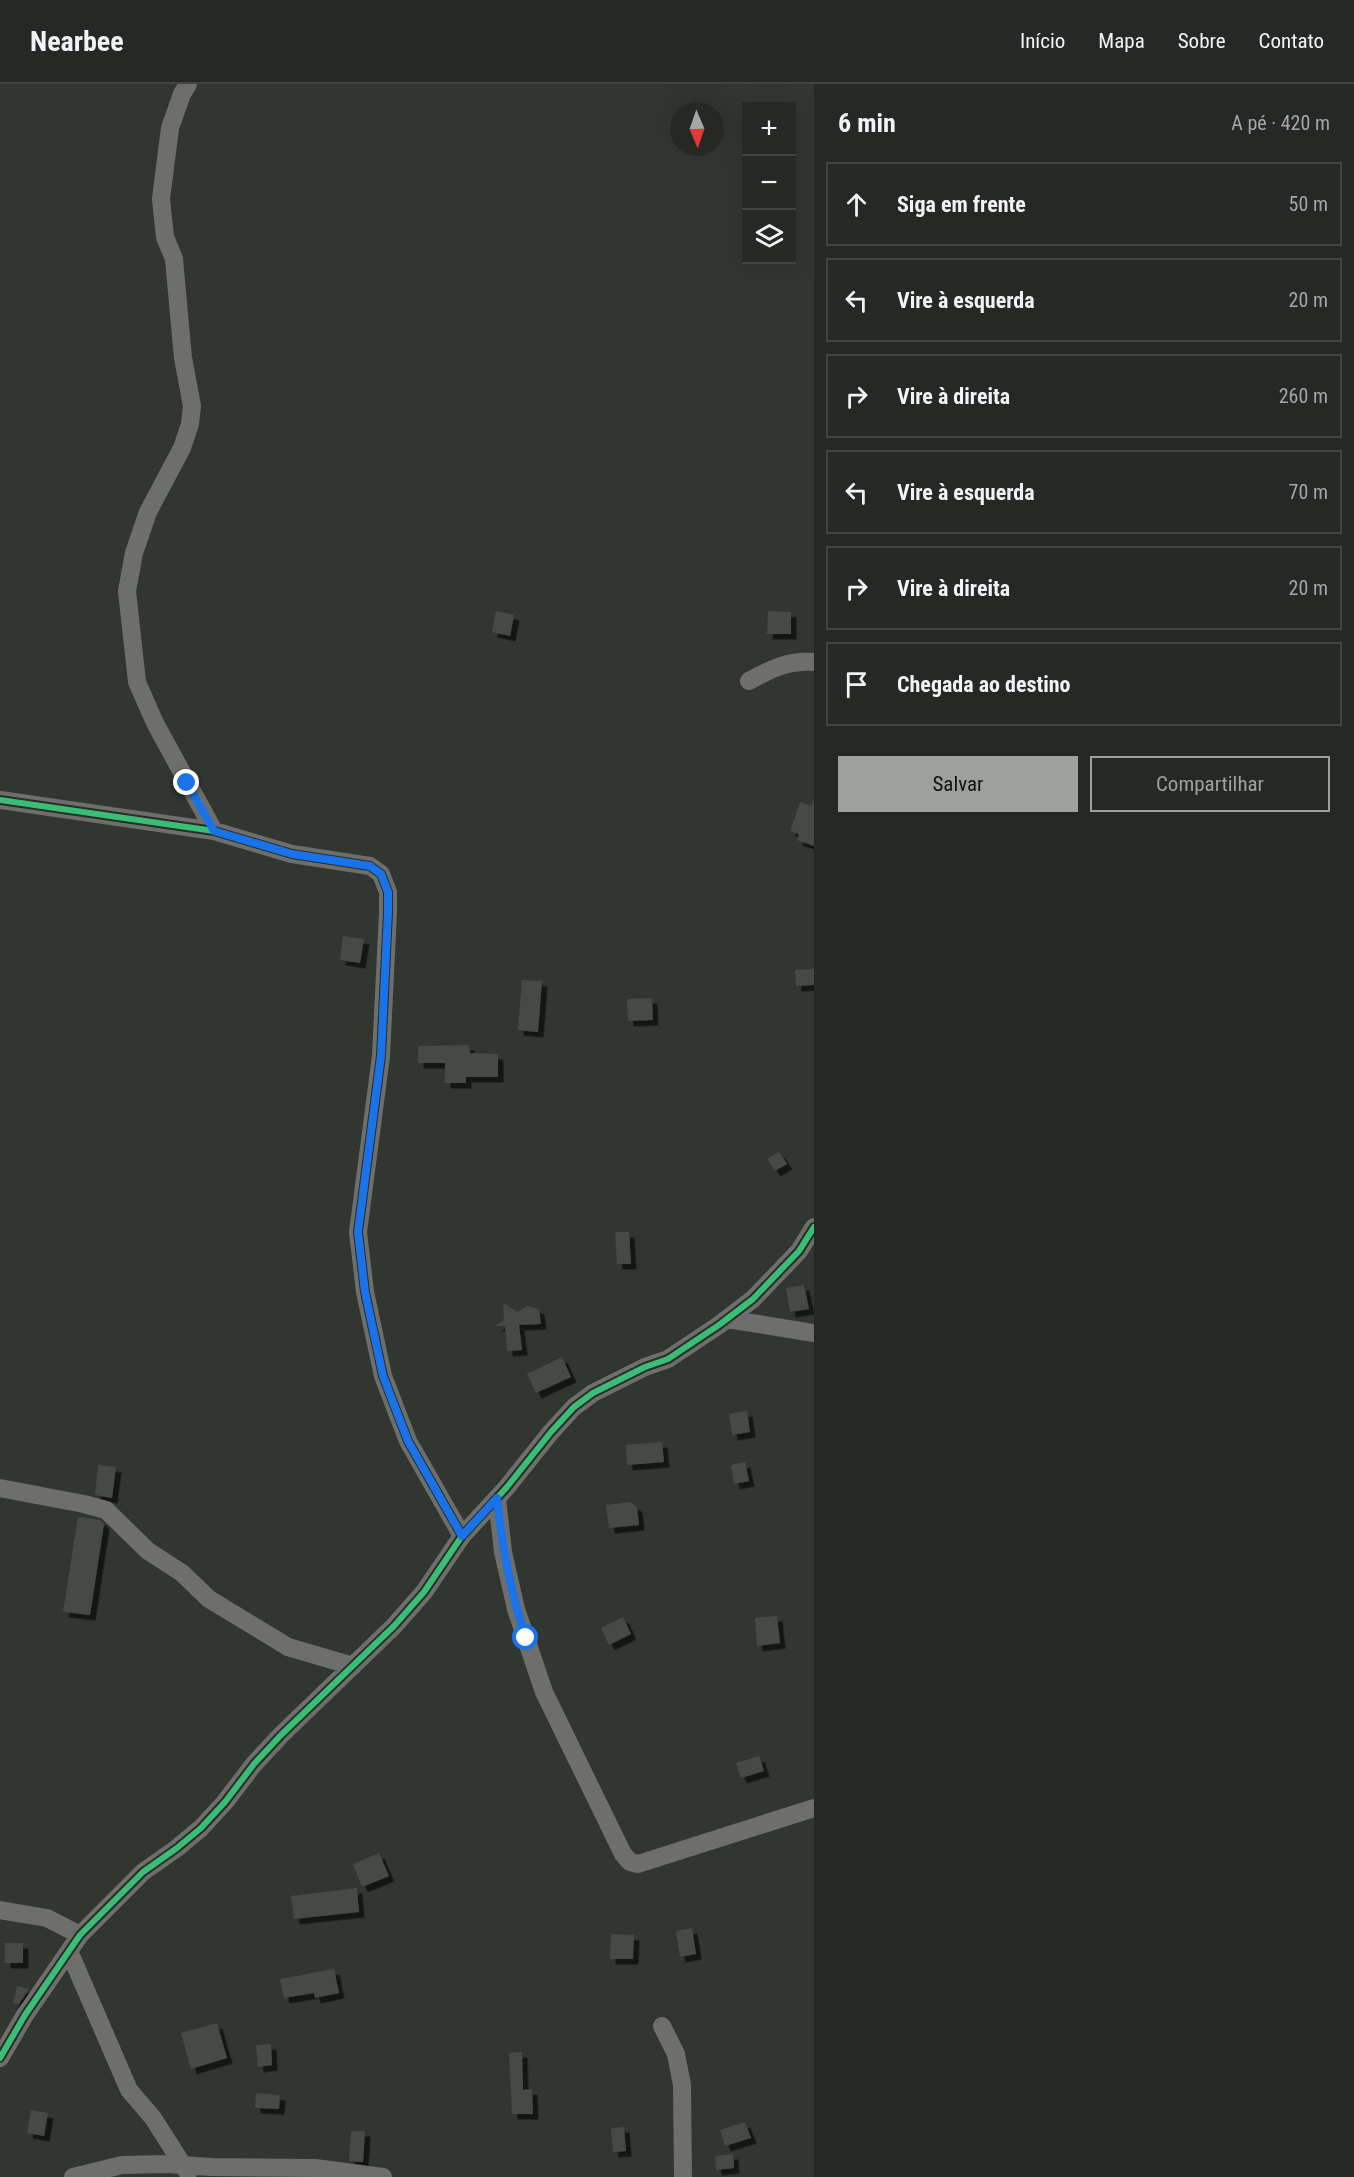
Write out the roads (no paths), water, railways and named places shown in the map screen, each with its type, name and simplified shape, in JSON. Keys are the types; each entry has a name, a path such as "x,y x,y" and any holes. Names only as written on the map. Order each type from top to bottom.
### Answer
{"street":[{"path":"188,84 170,128 161,199 165,237 174,259 183,358 192,406 190,424 182,448 148,512 134,553 127,591 137,682 155,723 214,831"},
{"path":"748,681 777,666 799,661 814,662"},
{"path":"0,800 214,831 292,854 370,866 381,874 388,892 381,1056 358,1232 365,1292 383,1376 404,1430 462,1536"},
{"path":"0,2058 25,2014 80,1935 143,1872 201,1828 281,1735 394,1626 424,1592 462,1536 574,1407 593,1393 645,1367 668,1359 727,1319 753,1299 791,1259 814,1227"},
{"path":"727,1319 814,1333"},
{"path":"0,1488 106,1510 148,1551 182,1573 209,1599 288,1647 353,1666"},
{"path":"497,1498 503,1552 516,1609 544,1692 609,1828 630,1862 638,1863 814,1808"},
{"path":"0,1910 46,1918 80,1935"},
{"path":"69,1951 129,2090 153,2118 187,2171"},
{"path":"662,2026 676,2054 682,2085 683,2177"},
{"path":"73,2177 122,2165 187,2171 315,2168 383,2177"}]}
